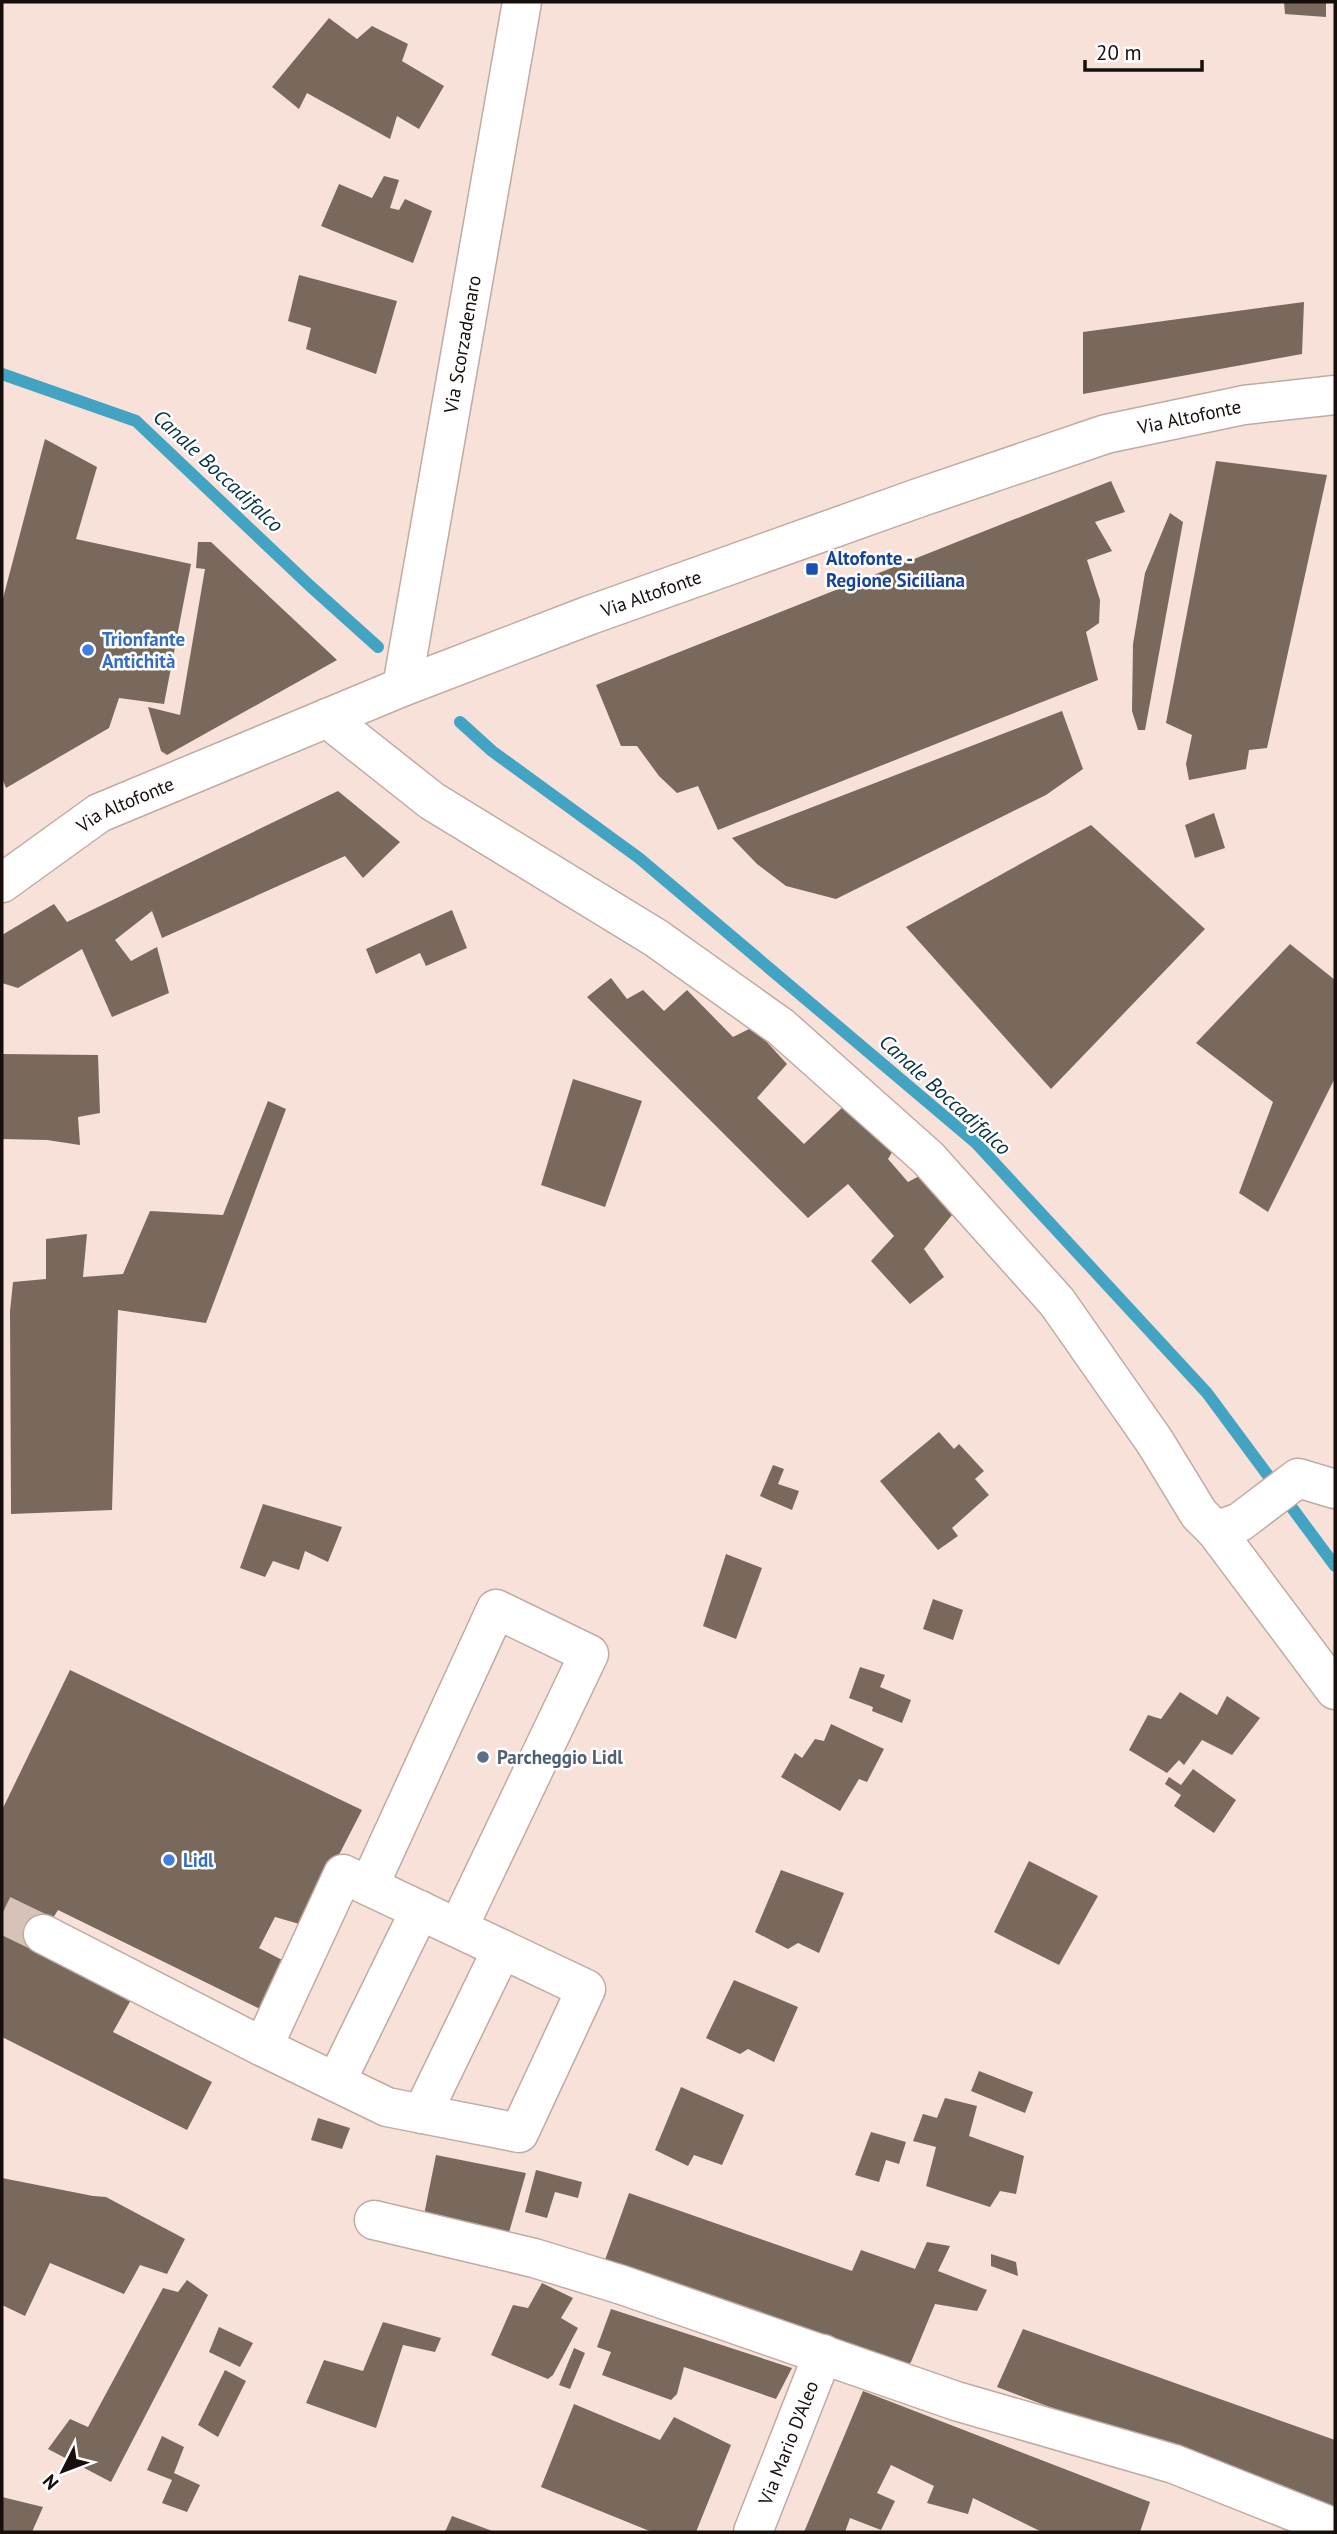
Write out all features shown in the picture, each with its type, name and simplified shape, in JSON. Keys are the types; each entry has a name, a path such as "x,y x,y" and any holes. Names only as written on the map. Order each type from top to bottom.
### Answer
{"street":[{"name":"Via Scorzadenaro","path":"402,687 522,2"},
{"name":"Via Altofonte","path":"2,883 99,813 402,687 776,548 1106,435 1244,405 1335,395"},
{"path":"327,718 432,801 656,938 781,1027 928,1158 1057,1302 1155,1442 1199,1514 1216,1531 1335,1690"},
{"path":"1216,1531 1240,1522 1298,1478 1335,1489"},
{"path":"369,1886 496,1609 589,1654 458,1928"},
{"path":"43,1934 262,2047 387,2107 519,2133 586,1989 343,1874 262,2047"},
{"path":"336,2082 420,1910"},
{"path":"422,2114 502,1949"},
{"path":"373,2220 534,2258 622,2285 957,2402 1174,2464 1335,2528"},
{"name":"Via Mario D'Aleo","path":"753,2532 823,2354"}],"building":[{"path":"1284,2 1326,2 1326,17 1285,14"},
{"path":"329,18 357,39 372,26 408,44 402,61 444,86 419,129 397,116 390,139 307,93 299,109 272,87"},
{"path":"384,176 399,180 390,208 399,210 405,199 432,211 413,263 321,226 339,184 372,198"},
{"path":"299,275 397,301 376,374 306,349 311,328 288,321"},
{"path":"1304,302 1302,354 1083,394 1083,332"},
{"name":"Trionfante Antichità","path":"45,439 97,467 76,539 191,564 164,704 119,698 109,728 6,788 2,778 2,602"},
{"path":"1216,461 1327,475 1267,748 1249,750 1246,769 1189,780 1186,764 1192,735 1166,723"},
{"path":"1111,481 1125,512 1095,522 1112,551 1087,560 1100,600 1099,623 1086,632 1098,680 718,830 698,786 677,793 659,776 637,746 621,746 596,685"},
{"path":"1170,513 1183,522 1145,730 1138,730 1132,711 1133,644 1145,573"},
{"path":"198,542 211,542 337,660 167,755 161,751 148,707 180,715 205,569 196,568"},
{"path":"1062,711 1083,769 1046,795 836,899 786,886 757,864 732,838"},
{"path":"338,791 400,842 363,878 345,856 162,938 152,911 115,940 131,961 157,947 169,993 112,1017 82,949 18,988 2,983 2,935 54,904 67,922"},
{"path":"1214,813 1225,848 1195,858 1185,825"},
{"path":"1091,825 1205,929 1051,1089 906,927"},
{"path":"452,910 467,948 426,966 420,953 376,974 366,949"},
{"path":"1290,944 1335,980 1335,1078 1268,1212 1239,1193 1273,1102 1196,1043"},
{"path":"611,978 627,999 643,990 664,1011 687,990 733,1037 753,1027 787,1064 757,1098 804,1144 848,1102 894,1149 888,1159 908,1182 925,1173 952,1215 924,1249 944,1277 910,1304 871,1261 894,1236 848,1184 808,1218 587,997"},
{"path":"2,1054 98,1055 100,1113 78,1117 80,1145 47,1140 2,1139"},
{"path":"573,1079 642,1101 605,1207 541,1185"},
{"path":"268,1101 286,1109 206,1323 118,1310 112,1510 11,1514 10,1311 13,1282 46,1279 46,1239 87,1234 83,1277 123,1274 150,1211 223,1215"},
{"path":"939,1432 954,1449 959,1444 984,1471 975,1479 989,1495 952,1528 958,1536 938,1550 880,1481"},
{"path":"773,1465 784,1469 778,1484 799,1491 792,1510 760,1496"},
{"path":"263,1504 342,1527 328,1562 305,1551 299,1570 273,1561 265,1577 240,1568"},
{"path":"726,1554 762,1568 736,1639 703,1626"},
{"path":"933,1599 963,1610 953,1640 923,1629"},
{"path":"860,1667 885,1675 880,1687 911,1700 902,1723 849,1698"},
{"name":"Lidl","path":"70,1670 362,1810 303,1925 275,1917 259,1948 288,1963 260,2009 58,1910 33,1950 132,1998 113,2032 212,2082 187,2130 2,2037 2,1810"},
{"path":"1180,1692 1217,1715 1227,1696 1260,1718 1232,1755 1202,1740 1184,1765 1179,1760 1167,1773 1129,1750 1148,1715 1161,1719"},
{"path":"831,1724 884,1749 867,1782 859,1779 840,1811 781,1777 795,1753 802,1758 815,1739 824,1741"},
{"path":"1193,1769 1236,1800 1214,1833 1174,1806 1181,1795 1165,1784 1169,1777 1181,1785"},
{"path":"1029,1861 1098,1896 1059,1965 994,1932"},
{"path":"781,1870 844,1893 819,1953 798,1943 788,1949 755,1932"},
{"path":"734,1980 798,2007 774,2062 748,2049 740,2054 706,2038"},
{"path":"979,2071 1033,2092 1025,2113 971,2091"},
{"path":"681,2087 744,2115 722,2165 694,2155 688,2166 655,2150"},
{"path":"945,2098 977,2106 969,2136 1024,2156 1016,2194 1000,2191 990,2207 926,2186 936,2147 913,2141 923,2114 937,2118"},
{"path":"318,2118 350,2128 342,2149 311,2140"},
{"path":"871,2132 906,2142 899,2164 886,2160 879,2182 855,2175"},
{"path":"436,2155 526,2173 508,2236 424,2215"},
{"path":"536,2170 582,2182 578,2198 555,2192 547,2218 525,2212"},
{"path":"2,2178 106,2197 185,2239 167,2274 140,2265 124,2294 50,2263 25,2316 2,2305"},
{"path":"629,2193 852,2271 861,2250 915,2269 927,2242 950,2246 938,2271 987,2290 977,2311 935,2304 911,2362 905,2367 605,2260"},
{"path":"991,2254 1016,2262 1018,2276 991,2266"},
{"path":"187,2280 208,2295 111,2482 48,2449 70,2419 88,2427 163,2288 178,2292"},
{"path":"542,2283 573,2298 561,2318 578,2328 553,2375 548,2379 491,2355 513,2305 528,2308"},
{"path":"611,2309 792,2368 776,2399 684,2367 677,2394 671,2400 602,2375 611,2352 597,2347"},
{"path":"383,2322 441,2338 435,2352 403,2345 376,2428 306,2403 324,2360 363,2371"},
{"path":"219,2327 253,2343 240,2367 209,2352"},
{"path":"1023,2329 1335,2440 1335,2515 997,2387"},
{"path":"574,2348 585,2353 570,2389 559,2385"},
{"path":"225,2370 246,2381 218,2437 198,2425"},
{"path":"863,2391 1150,2502 1140,2532 1042,2532 973,2498 968,2514 927,2503 934,2486 891,2465 877,2493 895,2501 881,2530 850,2518 845,2532 804,2532"},
{"path":"574,2404 660,2440 674,2417 731,2445 696,2532 652,2532 541,2487"},
{"path":"162,2436 184,2447 174,2473 200,2485 187,2512 162,2503 172,2480 147,2470"},
{"path":"2,2497 43,2507 32,2532 2,2532"},
{"path":"452,2516 495,2532 445,2532"}],"waterway":[{"name":"Canale Boccadifalco","path":"2,374 136,421 378,647"},
{"name":"Canale Boccadifalco","path":"460,722 492,751 639,858 976,1143 1207,1393 1335,1566"}],"tunnel":[{"path":"2,1914 43,1934"}],"place":[{"name":"Altofonte - Regione Siciliana","path":"812,569"},
{"name":"Trionfante Antichità","path":"88,650"},
{"name":"Parcheggio Lidl","path":"483,1757"},
{"name":"Lidl","path":"169,1860"}]}
